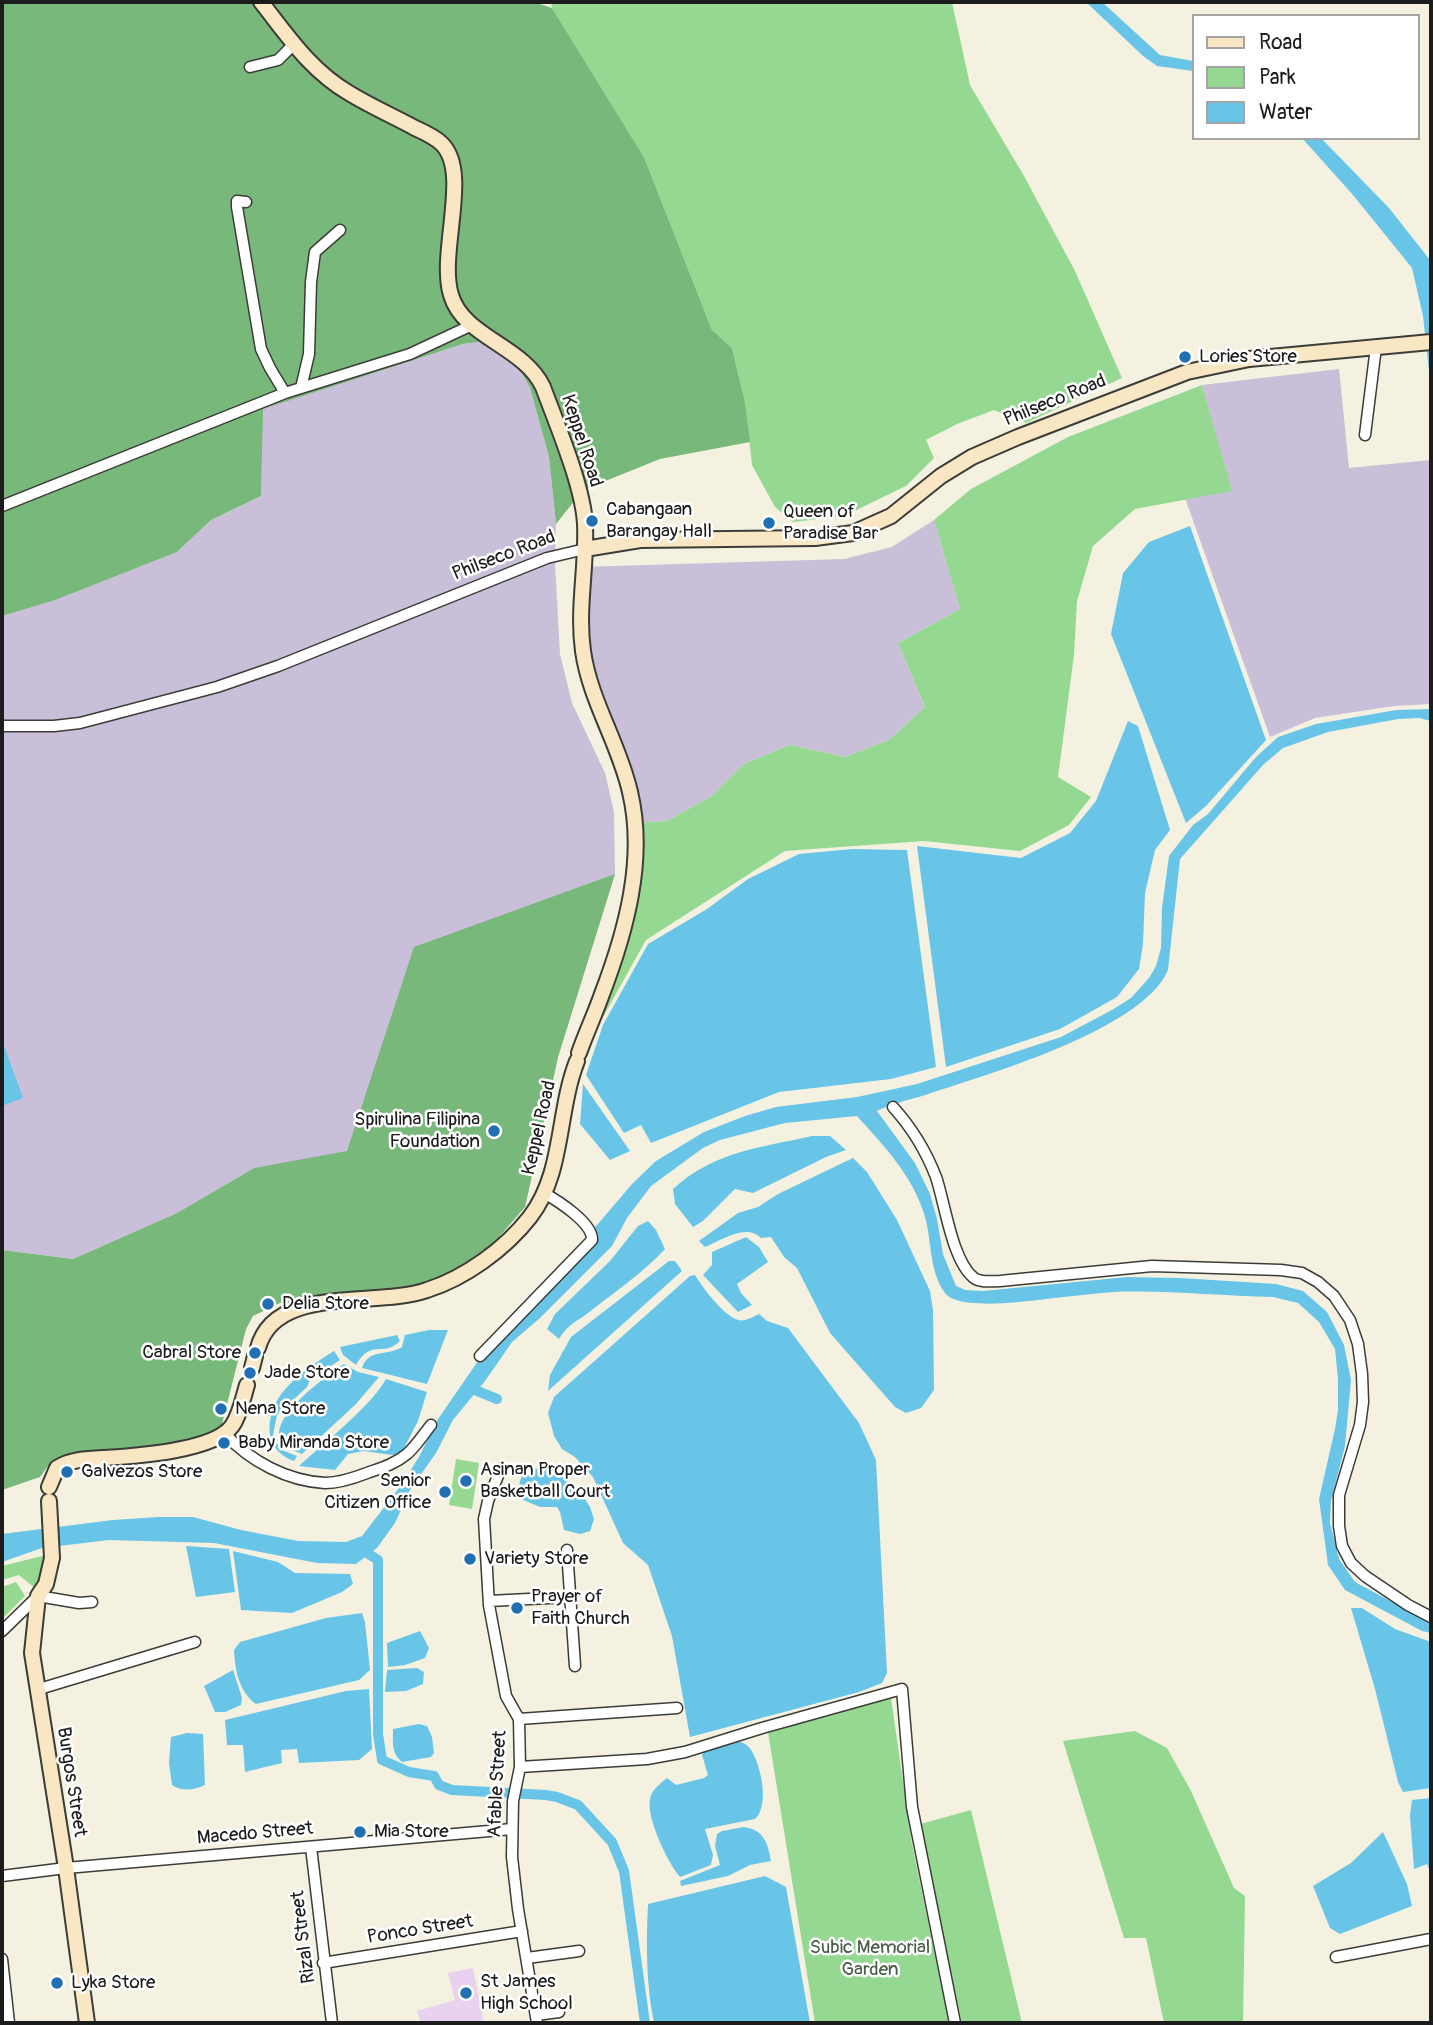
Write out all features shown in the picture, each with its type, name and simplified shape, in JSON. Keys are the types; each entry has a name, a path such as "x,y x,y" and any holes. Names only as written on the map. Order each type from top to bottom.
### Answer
{"street":[{"name":"Keppel Road","path":"225,1434 235,1421 267,1327 282,1314 313,1305 403,1296 428,1290 484,1259 514,1235 528,1219 552,1173 561,1119 578,1057 620,942 630,898 635,842 628,786 585,668 580,607 585,549 581,503 540,380 527,364 472,325 454,305 447,264 454,180 449,154 442,144 432,137 346,92 293,45 261,2"},
{"path":"250,67 278,60 293,45"},
{"path":"246,202 237,201 237,207 259,338 270,369 285,393"},
{"path":"301,388 309,354 311,282 315,252 340,230"},
{"path":"2,506 285,393 410,354 472,325"},
{"name":"Philseco Road","path":"2,726 80,723 217,687 278,666 547,558 606,544 640,540 815,538 853,533 891,516 941,476 972,457 1166,379 1227,362 1425,342"},
{"path":"1365,435 1377,347"},
{"path":"894,1107 921,1145 935,1175 962,1261 971,1275 979,1280 1000,1281 1142,1266 1281,1270 1310,1276 1334,1296 1345,1311 1354,1331 1363,1391 1360,1424 1343,1474 1339,1495 1342,1546 1350,1563 1365,1576 1431,1617"},
{"path":"480,1356 592,1240 590,1230 576,1215 544,1192"},
{"path":"225,1434 243,1453 263,1464 284,1473 326,1483 351,1478 394,1463 414,1447 431,1425"},
{"name":"Burgos Street","path":"87,2023 32,1653 38,1596 50,1571 52,1550 49,1498 55,1471 66,1463 206,1444 225,1434"},
{"name":"Afable Street","path":"501,1468 484,1519 489,1601 506,1696 519,1720 520,1767 514,1796 512,1866 537,2019"},
{"path":"567,1549 575,1666"},
{"path":"2,1631 38,1596 79,1603 92,1602"},
{"path":"489,1601 569,1597"},
{"path":"36,1690 195,1642"},
{"path":"520,1767 647,1759 685,1752 902,1689 912,1807 955,2023"},
{"path":"519,1720 677,1709"},
{"name":"Macedo Street","path":"2,1876 512,1829"},
{"name":"Rizal Street","path":"311,1847 332,2023"},
{"name":"Ponco Street","path":"324,1963 522,1931"},
{"path":"1336,1957 1431,1939"},
{"path":"527,1958 579,1951"},
{"path":"2,1959 9,2023"},
{"path":"537,2019 559,2012"}],"shaded area":[{"path":"486,341 510,358 522,373 530,388 549,457 556,524 555,563 560,654 572,703 605,773 614,812 615,874 558,1057 525,1207 254,1168 177,1213 73,1259 2,1250 2,616 55,599 177,552 211,520 261,496 262,409 463,344"},
{"path":"1339,369 1349,468 1431,460 1431,704 1394,706 1315,718 1270,737 1185,498 1231,491 1202,385"},
{"path":"934,520 960,609 898,643 925,707 889,740 845,757 790,745 744,764 712,796 667,821 635,823 595,700 579,567 844,559 892,547"},
{"name":"St James High School","path":"473,1968 484,2023 421,2023 417,2011 455,2000 448,1973"}],"green space":[{"path":"2,2 534,2 552,8 644,157 712,330 732,348 745,402 750,442 660,459 583,490 556,524 549,457 530,388 510,358 486,341 463,344 263,409 261,496 211,520 177,552 55,600 2,616"},
{"path":"551,2 952,2 970,85 1024,176 1075,271 1122,378 1026,423 994,410 957,424 926,440 934,458 906,486 844,516 793,522 775,507 752,465 745,402 732,348 712,330 644,157 552,8"},
{"path":"1202,385 1232,491 1135,509 1093,546 1077,601 1074,655 1058,777 1091,797 1069,825 1020,851 924,841 785,851 646,940 603,1017 585,1019 632,898 635,823 667,821 712,796 744,764 790,745 845,757 889,740 925,707 898,643 960,609 934,520 971,489 1068,437"},
{"path":"615,874 558,1057 525,1207 486,1252 457,1270 421,1284 280,1303 253,1316 246,1329 221,1428 205,1439 68,1460 48,1466 40,1477 2,1490 2,1250 73,1259 177,1213 254,1168 347,1151 414,947"},
{"path":"456,1459 479,1463 472,1509 449,1505"},
{"path":"46,1555 42,1578 36,1589 19,1575 2,1580 2,1566"},
{"path":"16,1582 25,1596 2,1619 2,1587"},
{"name":"Subic Memorial Garden","path":"891,1698 912,1844 949,2023 815,2023 768,1732"},
{"path":"1135,1731 1167,1748 1191,1791 1234,1888 1245,1896 1243,2023 1164,2023 1146,1938 1124,1938 1063,1741"},
{"path":"971,1810 1022,2023 962,2023 917,1825"}],"water":[{"path":"1086,2 1102,2 1160,55 1192,61 1192,71 1157,66"},
{"path":"1304,140 1323,140 1389,208 1430,260 1431,389 1423,316 1412,268"},
{"path":"1190,526 1266,740 1206,806 1186,823 1111,634 1123,573 1149,542"},
{"path":"1431,709 1431,721 1419,718 1398,719 1328,732 1283,748 1263,765 1180,859 1168,970 1153,991 1129,1011 1098,1030 1027,1061 877,1111 915,1163 930,1194 943,1254 956,1286 965,1290 983,1291 1127,1277 1276,1284 1303,1291 1327,1312 1344,1345 1351,1380 1345,1446 1331,1501 1330,1523 1339,1559 1355,1582 1431,1623 1431,1633 1422,1631 1345,1590 1328,1565 1319,1499 1338,1410 1335,1349 1319,1322 1298,1303 1273,1297 1153,1292 1113,1292 989,1304 962,1302 952,1298 945,1293 936,1275 925,1217 914,1189 897,1163 857,1116 785,1123 720,1140 703,1148 651,1186 627,1218 612,1246 512,1342 453,1420 436,1453 410,1490 395,1523 377,1548 356,1564 317,1563 214,1543 109,1540 42,1548 2,1562 2,1534 113,1520 193,1517 298,1541 346,1542 362,1536 399,1488 419,1457 436,1422 498,1332 656,1161 704,1132 745,1116 776,1107 857,1097 917,1084 1061,1037 1112,1010 1131,998 1156,966 1161,948 1162,908 1169,856 1193,825 1208,814 1256,757 1278,737 1316,724 1396,710"},
{"path":"1128,721 1138,726 1170,830 1155,850 1145,893 1139,969 1117,997 1060,1029 946,1067 917,846 1021,858 1070,833 1096,801"},
{"path":"852,849 907,850 936,1067 891,1079 779,1092 651,1143 641,1125 624,1133 586,1075 603,1025 648,944 707,909 748,879 799,854"},
{"path":"2,1040 23,1098 2,1106"},
{"path":"583,1084 630,1151 610,1160 580,1124"},
{"path":"812,1136 830,1136 846,1150 753,1193 735,1189 703,1221 693,1227 675,1204 673,1189 705,1166 738,1153"},
{"path":"853,1158 867,1172 897,1220 930,1291 933,1310 934,1390 921,1408 906,1413 895,1407 830,1333 797,1268 784,1257 771,1237 761,1238 755,1234 741,1232 705,1247 699,1241 738,1213 758,1207 778,1194"},
{"path":"648,1221 656,1230 665,1249 630,1281 570,1326 559,1339 547,1329 555,1314 610,1261 638,1226"},
{"path":"746,1237 759,1247 768,1262 737,1284 752,1305 738,1312 703,1275 712,1265 712,1252"},
{"path":"669,1261 675,1261 682,1271 548,1391 550,1375 571,1337"},
{"path":"695,1275 714,1301 732,1317 743,1320 759,1314 767,1321 788,1328 859,1423 876,1460 887,1673 882,1683 859,1692 690,1737 672,1636 648,1565 623,1543 593,1477 575,1457 562,1449 554,1436 548,1413 554,1397 690,1276"},
{"path":"429,1330 448,1330 427,1384 362,1368 373,1355 402,1347 405,1335"},
{"path":"397,1335 400,1341 394,1346 367,1352 356,1365 343,1355 340,1347"},
{"path":"334,1351 340,1360 310,1380 307,1387 277,1415 273,1435 284,1451 297,1456 294,1461 276,1449 272,1441 272,1412 282,1393 294,1380"},
{"path":"344,1364 358,1372 379,1377 356,1404 302,1454 286,1447 279,1433 282,1422 300,1399"},
{"path":"386,1379 427,1392 418,1421 400,1456 363,1451 348,1454 335,1470 299,1466 359,1412"},
{"path":"530,1468 553,1470 577,1487 594,1519 590,1531 580,1534 564,1530 557,1507 540,1507 521,1499 520,1482"},
{"path":"186,1546 229,1549 235,1592 196,1597"},
{"path":"233,1551 278,1562 295,1573 350,1574 353,1584 342,1592 292,1613 241,1610"},
{"path":"1351,1608 1362,1608 1395,1629 1431,1642 1431,1788 1403,1792 1398,1782"},
{"path":"362,1613 370,1670 359,1680 256,1704 250,1699 237,1673 234,1650 240,1642 326,1618"},
{"path":"420,1631 429,1648 425,1658 388,1667 387,1643"},
{"path":"417,1668 424,1672 423,1684 406,1691 385,1692 387,1670"},
{"path":"233,1670 242,1698 241,1705 225,1712 215,1712 204,1686"},
{"path":"369,1689 372,1749 359,1760 299,1763 297,1749 281,1750 282,1763 245,1772 243,1745 227,1745 225,1720 346,1691"},
{"path":"419,1724 427,1726 434,1753 431,1757 402,1762 394,1751 393,1729"},
{"path":"187,1733 203,1734 205,1785 188,1790 172,1785 169,1763 171,1737"},
{"path":"732,1740 747,1746 755,1757 763,1795 760,1813 755,1819 705,1829 713,1855 711,1865 680,1877 664,1851 651,1817 651,1795 667,1778 676,1785 704,1778 708,1775 702,1755 706,1748"},
{"path":"1431,1798 1431,1873 1427,1864 1414,1869 1410,1816 1412,1800"},
{"path":"744,1827 761,1834 771,1861 750,1865 728,1876 681,1886 680,1881 720,1865 715,1846 717,1834"},
{"path":"1383,1832 1407,1884 1412,1906 1340,1934 1330,1928 1313,1886 1351,1863"},
{"path":"765,1876 786,1887 810,2023 654,2023 647,1964 648,1904"}],"waterway":[{"path":"470,1388 497,1399"},
{"path":"362,1550 378,1560 378,1734 382,1760 409,1772 434,1776 439,1785 452,1790 546,1795 578,1805 612,1842 624,1871 645,2023"}],"place":[{"name":"Lories Store","path":"1185,357"},
{"name":"Cabangaan Barangay Hall","path":"592,521"},
{"name":"Queen of Paradise Bar","path":"769,523"},
{"name":"Spirulina Filipina Foundation","path":"494,1131"},
{"name":"Delia Store","path":"268,1304"},
{"name":"Cabral Store","path":"255,1353"},
{"name":"Jade Store","path":"250,1373"},
{"name":"Nena Store","path":"221,1409"},
{"name":"Baby Miranda Store","path":"224,1443"},
{"name":"Galvezos Store","path":"67,1472"},
{"name":"Asinan Proper Basketball Court","path":"466,1481"},
{"name":"Senior Citizen Office","path":"445,1492"},
{"name":"Variety Store","path":"470,1559"},
{"name":"Prayer of Faith Church","path":"517,1608"},
{"name":"Mia Store","path":"360,1832"},
{"name":"Lyka Store","path":"57,1983"},
{"name":"St James High School","path":"466,1993"}]}
